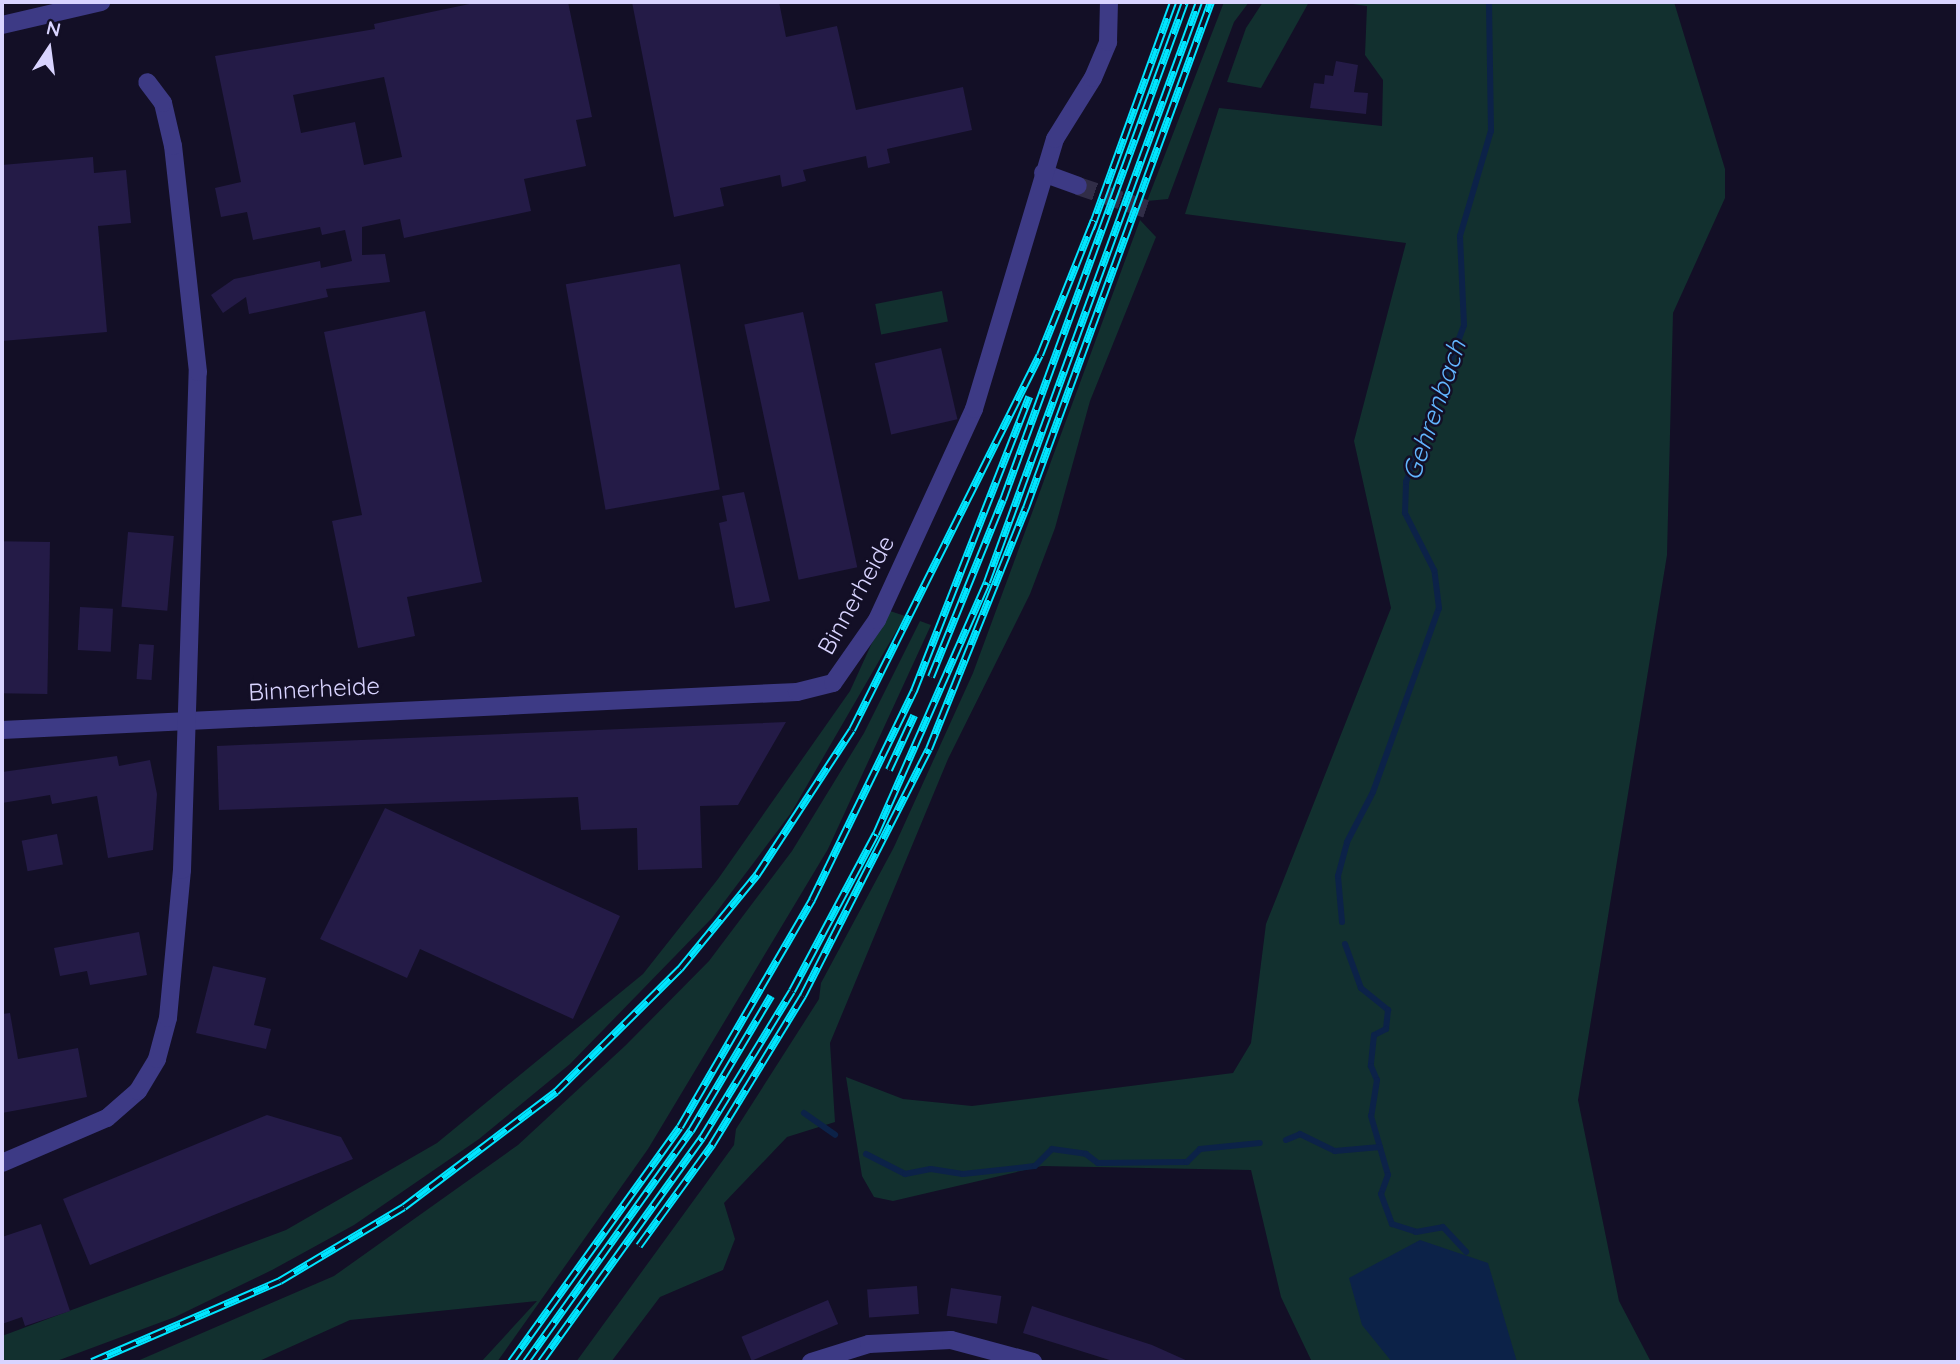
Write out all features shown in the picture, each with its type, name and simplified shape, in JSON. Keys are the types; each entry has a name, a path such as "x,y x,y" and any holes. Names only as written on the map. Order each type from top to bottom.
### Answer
{"street":[{"path":"2,25 101,2"},
{"name":"Binnerheide","path":"2,730 164,719 797,692 834,683 877,620 974,409 1055,139 1093,78 1108,42 1109,2"},
{"path":"2,1163 107,1118 138,1091 157,1059 174,964 186,719 196,335 173,146 163,103 147,82"},
{"path":"1043,173 1078,186"},
{"path":"811,1362 869,1344 951,1340 1034,1362"}],"green space":[{"path":"1224,2 1249,2 1234,22 1168,199 1147,201"},
{"path":"1263,2 1309,2 1261,88 1227,82 1246,28"},
{"path":"1338,2 1674,2 1725,169 1725,198 1673,313 1667,555 1578,1100 1619,1301 1651,1362 1312,1362 1281,1297 1251,1170 1042,1166 893,1201 874,1197 862,1176 846,1077 903,1099 972,1106 1233,1073 1251,1043 1266,924 1391,608 1354,441 1406,243 1185,214 1219,108 1382,126 1383,80 1365,55 1367,6"},
{"path":"1140,220 1156,237 1090,401 1055,528 1030,594 948,759 830,1043 835,1122 787,1137 724,1203 735,1239 723,1270 660,1297 611,1362 576,1362 734,1145 736,1129 819,999 821,983 894,847 973,673"},
{"path":"942,291 948,321 881,334 875,304"},
{"path":"887,610 905,616 791,813 712,918 570,1064 479,1139 354,1225 272,1270 175,1317 54,1362 2,1362 2,1336 286,1230 437,1143 643,974 718,879 850,691"},
{"path":"920,621 931,625 828,849 648,1149 497,1362 481,1362 537,1301 350,1320 257,1362 135,1362 334,1276 518,1145 626,1045 709,961 792,851 864,733"}],"water":[{"path":"1420,1240 1488,1263 1517,1362 1392,1362 1362,1325 1349,1278"}],"building":[{"path":"479,2 568,2 592,117 576,120 586,166 524,179 531,211 404,238 400,219 362,227 362,255 385,254 390,282 326,289 328,297 249,314 246,297 223,313 211,295 234,279 320,261 321,268 352,261 345,230 322,235 320,227 253,240 247,212 221,217 215,188 241,182 215,56 375,29 374,24","holes":["384,77 402,157 364,165 355,122 301,133 293,95"]},
{"path":"632,2 779,2 786,37 837,26 856,110 963,87 972,130 887,149 890,163 868,168 866,156 803,170 806,181 782,187 780,175 720,188 724,206 674,217"},
{"path":"1336,61 1358,65 1354,92 1368,93 1366,114 1310,108 1314,83 1324,84 1325,75 1333,76"},
{"path":"93,157 94,173 126,170 131,223 98,226 107,332 2,341 2,165"},
{"path":"680,264 720,490 606,510 566,284"},
{"path":"425,311 482,582 407,597 415,636 358,648 332,521 362,515 324,332"},
{"path":"803,312 857,567 799,580 744,324"},
{"path":"941,348 957,419 891,434 875,363"},
{"path":"744,492 770,601 735,608 719,523 727,521 722,496"},
{"path":"128,532 174,536 167,611 121,607"},
{"path":"2,541 50,542 47,694 2,693"},
{"path":"80,607 113,609 111,652 78,650"},
{"path":"139,644 154,645 152,680 137,679"},
{"path":"786,722 738,805 700,806 702,868 638,870 637,828 581,830 578,797 219,810 217,746"},
{"path":"117,756 119,766 150,760 157,794 153,850 108,858 97,796 52,804 50,795 2,803 2,772"},
{"path":"385,808 620,916 573,1019 420,949 407,978 320,939"},
{"path":"57,834 63,864 28,871 22,841"},
{"path":"139,932 147,975 90,985 87,971 60,976 54,948"},
{"path":"213,966 266,978 254,1025 271,1029 266,1049 196,1033"},
{"path":"10,1013 18,1059 78,1048 87,1097 2,1113 2,1014"},
{"path":"267,1115 341,1137 353,1159 90,1265 63,1199"},
{"path":"41,1224 70,1311 25,1326 22,1317 2,1324 2,1237"},
{"path":"917,1286 919,1314 869,1317 867,1289"},
{"path":"951,1288 1001,1296 997,1324 947,1316"},
{"path":"828,1300 838,1324 752,1361 741,1337"},
{"path":"1032,1306 1152,1345 1190,1362 1116,1362 1023,1333"}],"waterway":[{"name":"Gehrenbach","path":"1342,922 1338,876 1347,842 1373,792 1439,608 1434,570 1405,513 1406,482 1464,325 1460,236 1491,131 1489,2"},
{"name":"Gehrenbach","path":"1345,944 1361,988 1388,1010 1386,1029 1374,1035 1371,1066 1377,1080 1371,1116 1388,1175 1381,1194 1392,1224 1416,1232 1443,1227 1466,1252"},
{"path":"804,1113 835,1135"},
{"path":"1286,1140 1300,1134 1335,1151 1380,1147"},
{"path":"866,1154 905,1174 931,1169 963,1174 1035,1166 1052,1149 1086,1154 1098,1163 1187,1162 1200,1149 1260,1143"}],"tunnel":[{"path":"1078,186 1146,209"}],"railway":[{"path":"1091,229 1173,2"},
{"path":"931,677 1003,500 1185,2"},
{"path":"541,1362 702,1138 792,991 876,834 987,582 1199,2"},
{"path":"639,1246 712,1145 803,996 929,749 1026,508 1211,2"},
{"path":"92,1362 280,1281 404,1207 556,1092 680,969 757,875 852,730 1040,355 1094,220"},
{"path":"511,1362 680,1127 812,900 914,691 1029,397"},
{"path":"889,770 914,716"},
{"path":"526,1362 691,1131 771,996"}]}
